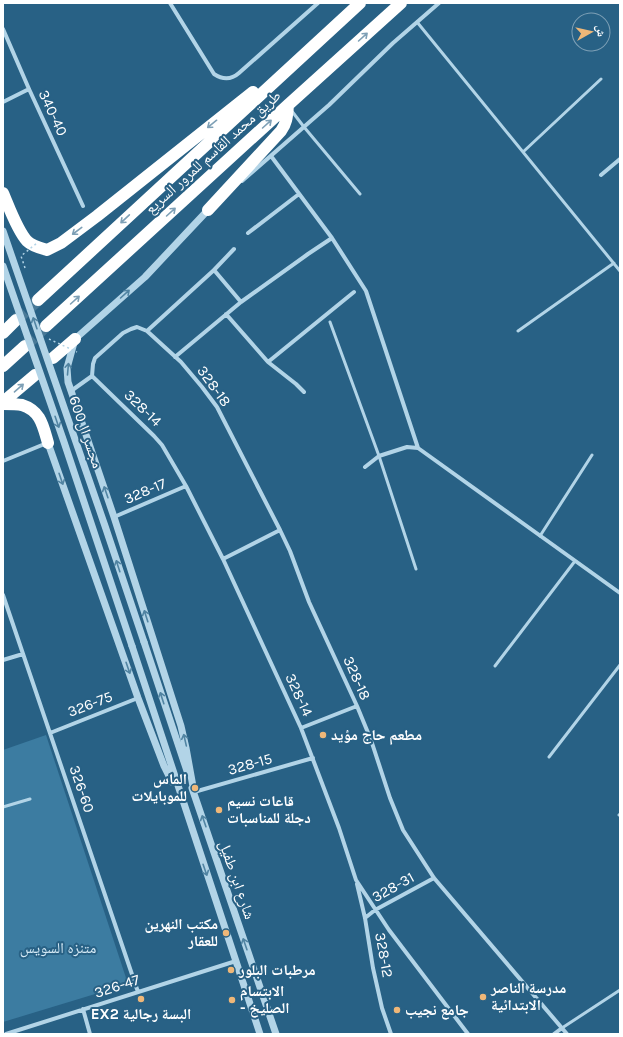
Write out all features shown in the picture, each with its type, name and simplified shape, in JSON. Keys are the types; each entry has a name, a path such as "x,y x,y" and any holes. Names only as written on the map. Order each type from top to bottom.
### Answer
{"highway":[{"name":"طريق محمد القاسم للمرور السريع","path":"38,300 360,3"},
{"name":"طريق محمد القاسم للمرور السريع","path":"46,326 401,3"},
{"path":"3,193 18,227 28,242 47,250 61,243 97,216 330,30"},
{"path":"208,210 285,126 288,105"},
{"path":"3,333 16,320"},
{"path":"53,358 75,339"},
{"path":"3,366 25,346"},
{"path":"3,403 34,375"},
{"path":"3,403 21,405 36,414 40,419 48,443"}],"street":[{"path":"170,3 214,74 227,79 239,73 318,3"},
{"path":"194,792 182,731 114,517 68,382 67,368 75,339 145,277 208,210 304,127 388,48 439,3"},
{"name":"340-40","path":"3,29 83,206"},
{"path":"3,102 29,89"},
{"path":"271,156 332,238 366,291 418,448"},
{"path":"601,175 620,159"},
{"path":"248,233 299,194"},
{"name":"مجسر ال600","path":"3,231 144,642"},
{"path":"176,357 241,302 332,238"},
{"path":"147,331 214,270 234,249"},
{"name":"مجسر ال600","path":"3,266 132,646"},
{"path":"214,270 241,302"},
{"path":"268,362 354,292"},
{"path":"226,314 268,362 304,392"},
{"name":"328-18","path":"92,376 95,358 123,333 138,327 147,331 176,357 217,407 290,551 309,602 371,740 390,798 404,830 434,878 566,1034"},
{"path":"71,391 92,376"},
{"name":"328-14","path":"92,376 162,444 186,486 223,559 300,728 313,758 339,828 356,880 389,930 468,1034"},
{"path":"3,462 48,443 138,698 168,773 181,798"},
{"path":"365,467 379,456 407,447 418,448 620,593"},
{"name":"328-17","path":"114,517 186,486"},
{"path":"223,559 280,530"},
{"name":"326-60","path":"3,594 138,992"},
{"name":"شارع ابن طفيل","path":"144,642 276,1034"},
{"name":"شارع ابن طفيل","path":"132,646 260,1034"},
{"path":"3,660 23,654"},
{"name":"326-75","path":"50,733 138,698"},
{"path":"300,728 356,706"},
{"name":"328-15","path":"194,792 313,758"},
{"name":"328-31","path":"365,918 375,910 434,878"},
{"name":"328-12","path":"356,880 365,918 373,968 382,1008 391,1034"},
{"name":"326-47","path":"6,1034 236,961"},
{"path":"83,1010 90,1034"},
{"path":"554,1034 562,1028"}],"lane":[{"path":"417,22 620,271"},
{"path":"523,152 601,79"},
{"path":"288,105 304,127 360,194"},
{"path":"518,331 614,263"},
{"path":"330,322 379,456 416,569"},
{"path":"540,536 592,455"},
{"path":"495,666 575,561"},
{"path":"549,757 620,665"},
{"path":"3,807 30,799"},
{"path":"562,1028 620,990"}],"path":[{"path":"22,256 37,243"},
{"path":"48,339 77,352"}],"green space":[{"name":"متنزه السويس","path":"46,735 128,984 3,1022 3,750"}],"tunnel":[{"path":"16,320 38,300"},
{"path":"25,346 46,326"}],"place":[{"name":"مطعم حاج مؤيد","path":"323,735"},
{"name":"الماس للموبايلات","path":"195,788"},
{"name":"قاعات نسيم دجلة للمناسبات","path":"219,810"},
{"name":"مكتب النهرين للعقار","path":"226,933"},
{"name":"مرطبات البلور","path":"231,970"},
{"name":"مدرسة الناصر الابتدائية","path":"483,997"},
{"name":"EX2 البسة رجالية","path":"141,999"},
{"name":"الابتسام - الصليخ","path":"232,1000"},
{"name":"جامع نجيب","path":"397,1010"}]}
